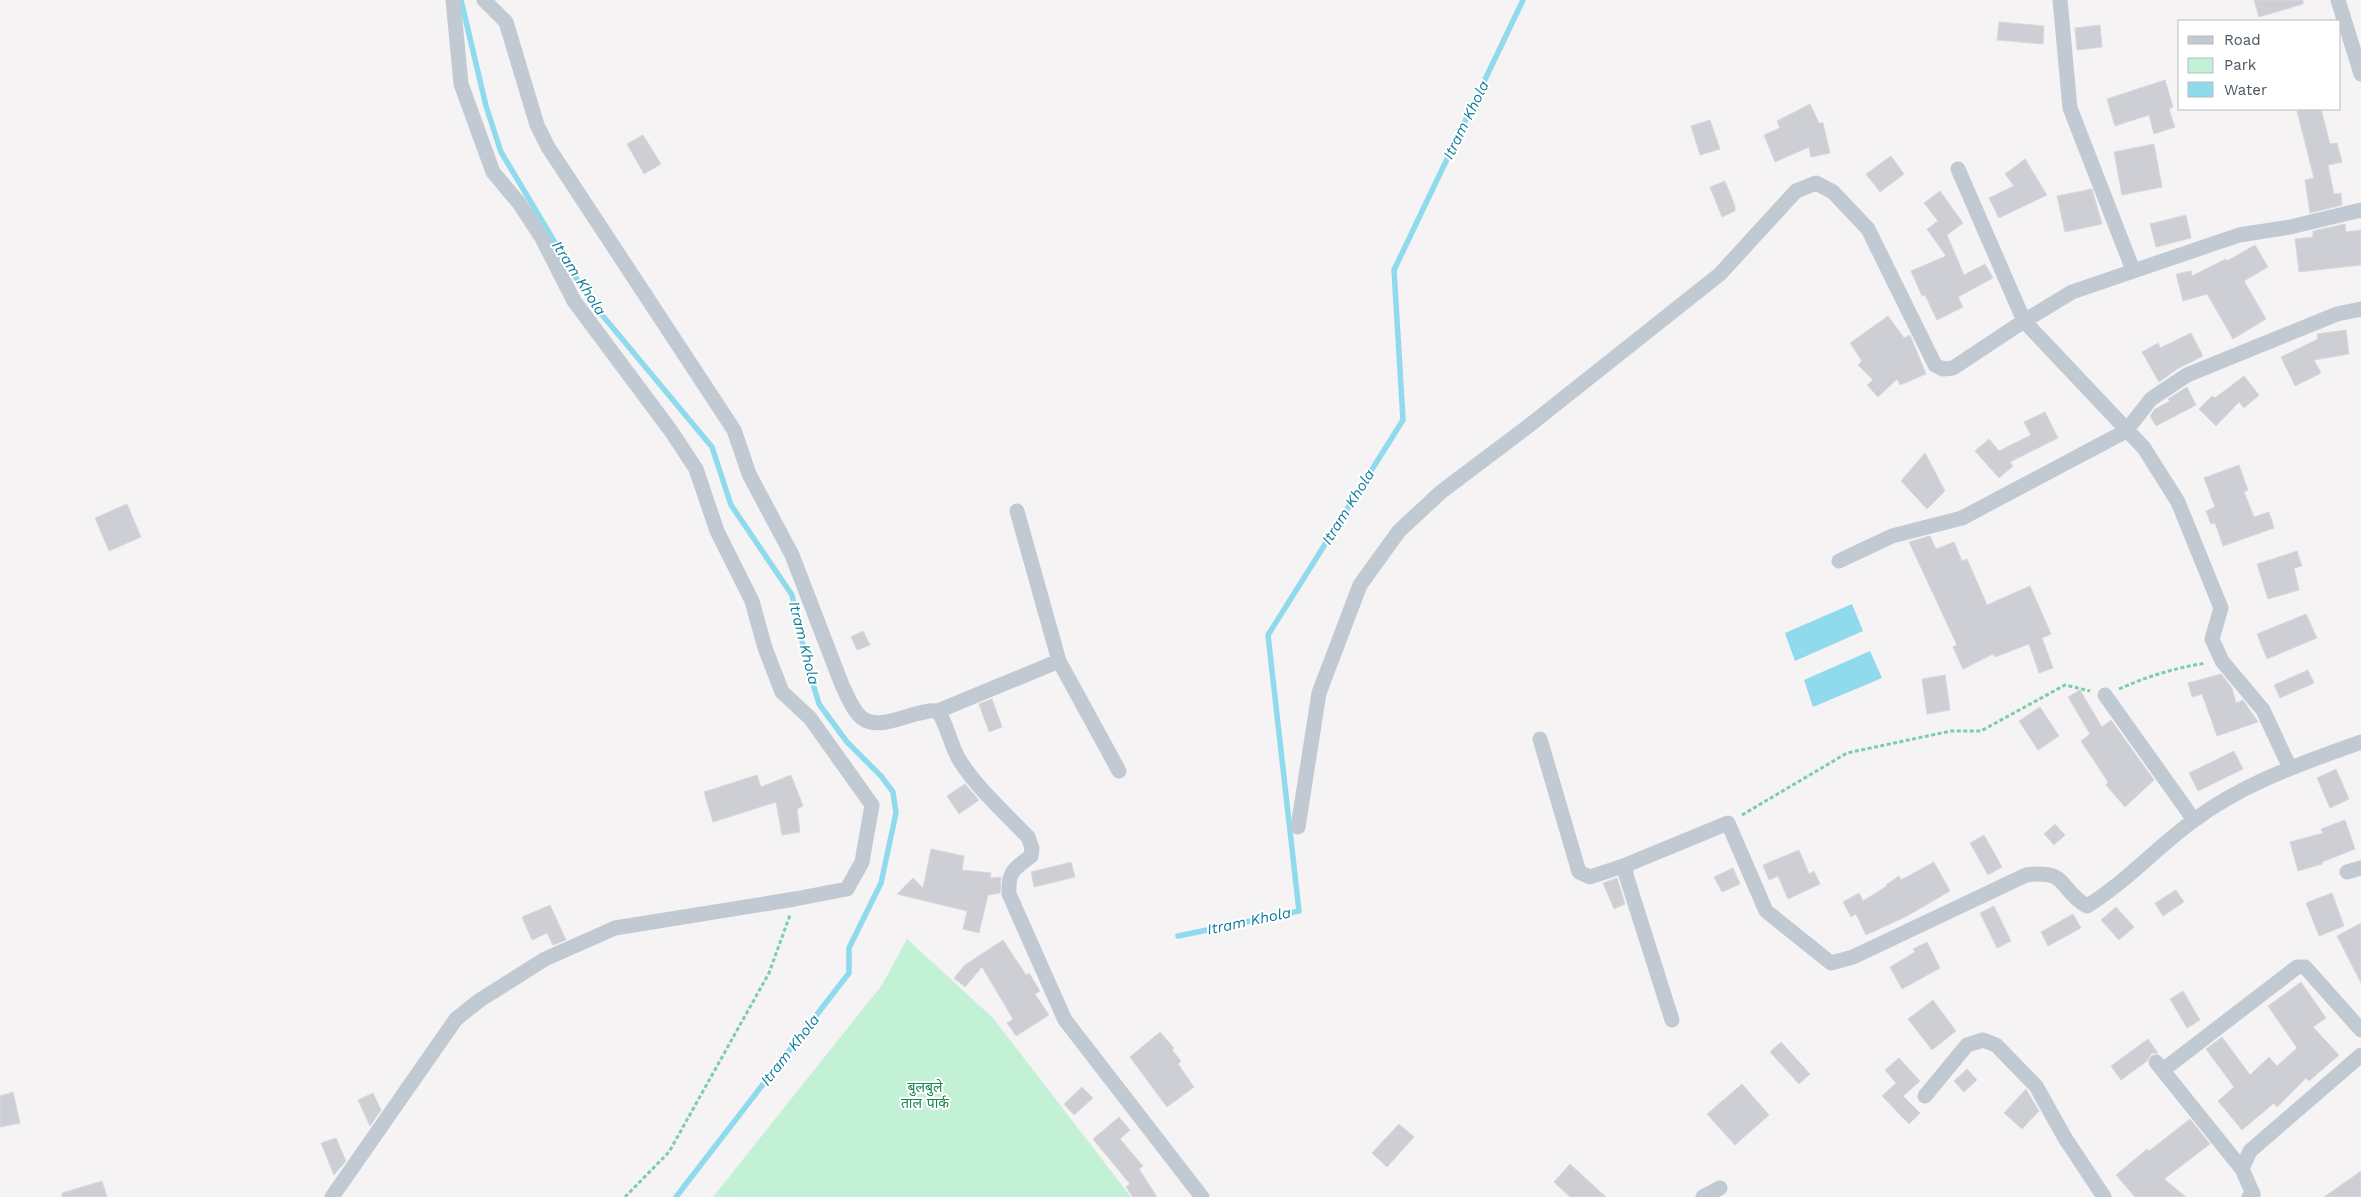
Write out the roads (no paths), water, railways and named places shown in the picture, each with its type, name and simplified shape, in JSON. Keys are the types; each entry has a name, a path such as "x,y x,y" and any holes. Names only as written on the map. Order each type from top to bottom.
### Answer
{"street":[{"path":"332,1197 456,1019 480,1000 545,959 615,928 796,899 847,888 862,862 872,805 810,718 782,692 765,648 752,601 716,531 696,469 671,431 574,301 542,238 519,203 493,172 461,84 453,0"},
{"path":"484,0 506,22 537,125 548,147 734,430 749,474 792,555 842,685 851,703 863,718 876,722 888,722 928,710 938,711 1059,661"},
{"path":"2060,0 2070,108 2133,270"},
{"path":"2338,0 2361,74"},
{"path":"1958,169 2024,321 2144,448 2178,502 2221,608 2212,639 2222,661 2263,710 2290,768"},
{"path":"1298,826 1319,694 1360,585 1399,531 1441,492 1720,274 1796,191 1816,183 1833,192 1868,229 1935,365 1943,369 1953,368 2072,292 2239,236 2290,227 2361,210"},
{"path":"1839,561 1892,536 1962,518 2126,431 2151,399 2186,375 2336,314 2361,309"},
{"path":"1017,511 1059,661 1118,771"},
{"path":"2105,695 2194,820"},
{"path":"938,711 944,720 958,758 968,772 1028,837 1032,848 1031,856 1012,870 1009,881 1009,894 1065,1020 1202,1197"},
{"path":"1540,738 1579,872 1590,877 1626,865 1728,823 1766,911 1831,963 1853,957 2026,875 2044,872 2060,878 2079,902 2087,906 2194,820 2241,791 2290,768 2361,742"},
{"path":"1626,865 1626,875 1672,1020"},
{"path":"2249,1197 2253,1194 2242,1169 2159,1066 2297,966 2306,967 2361,1030"},
{"path":"1925,1096 1966,1046 1983,1040 1996,1045 2036,1086 2065,1138 2104,1197"},
{"path":"2242,1169 2250,1151 2361,1055"},
{"path":"1703,1197 1720,1188"}],"water":[{"path":"1852,604 1863,631 1795,661 1785,633"},
{"path":"1870,651 1882,678 1813,707 1804,680"}],"waterway":[{"name":"Itram Khola","path":"461,0 486,106 501,152 588,298 712,447 731,505 792,595 807,664 819,704 847,742 881,776 893,792 896,813 881,883 849,948 849,973 676,1197"},
{"name":"Itram Khola","path":"1178,936 1299,911 1268,635 1403,420 1394,270 1523,0"}],"park label":[{"name":"बुलबुले ताल पार्क","path":"925,1096"}]}
